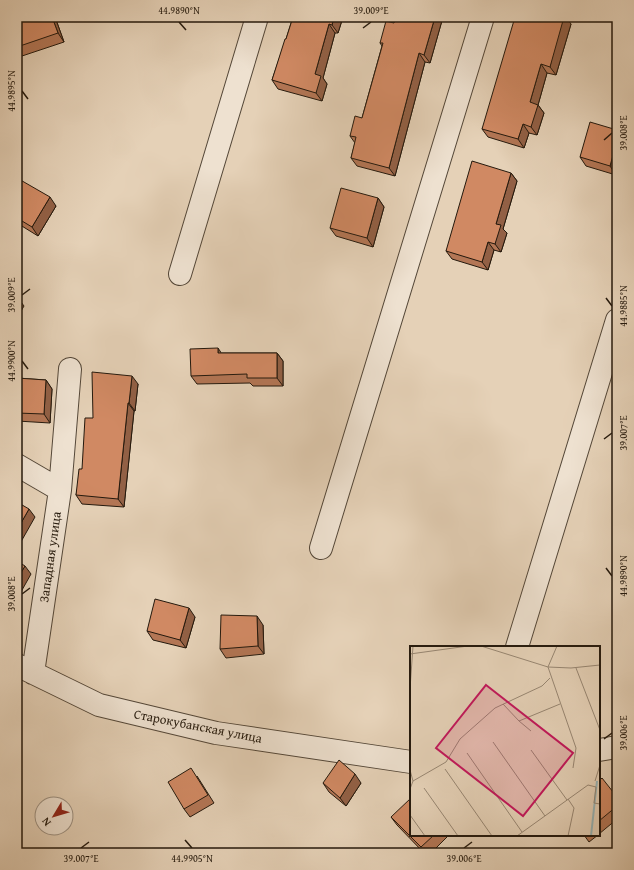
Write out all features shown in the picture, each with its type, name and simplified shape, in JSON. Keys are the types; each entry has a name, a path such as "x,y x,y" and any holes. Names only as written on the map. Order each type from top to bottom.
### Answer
{"street":[{"path":"180,274 257,17"},
{"path":"321,548 483,17"},
{"path":"517,646 617,320"},
{"name":"Западная улица","path":"25,669 60,490 70,369"},
{"path":"17,465 60,490"},
{"name":"Старокубанская улица","path":"25,669 99,705 216,733 410,762"},
{"path":"600,750 617,747"}],"building":[{"path":"17,17 52,17 58,33 17,47"},
{"path":"293,17 334,17 332,25 329,24 315,74 321,76 316,93 272,80"},
{"path":"396,17 435,17 424,55 419,53 389,168 351,158 356,137 350,136 355,116 362,118 383,43 380,43 386,21 394,23"},
{"path":"515,17 564,17 550,67 541,64 530,102 538,105 531,127 523,124 518,139 482,129"},
{"path":"610,17 617,17 617,21 610,19"},
{"path":"590,122 617,130 617,141 610,166 580,157"},
{"path":"472,161 511,173 496,224 501,225 495,244 488,242 482,262 446,251"},
{"path":"17,178 50,197 32,227 17,218"},
{"path":"341,188 378,198 367,238 330,228"},
{"path":"218,348 218,353 277,353 277,378 247,378 247,374 191,376 190,349"},
{"path":"92,372 132,376 118,499 76,495 79,469 82,469 85,418 93,418"},
{"path":"17,378 46,380 44,414 17,413"},
{"path":"17,502 29,509 17,530"},
{"path":"17,561 25,566 17,579"},
{"path":"155,599 189,608 180,640 147,631"},
{"path":"221,615 257,616 258,646 220,649"},
{"path":"339,760 355,774 340,798 323,783"},
{"path":"191,768 208,795 184,809 168,782"},
{"path":"602,778 617,797 617,806 600,820 600,780"},
{"path":"410,799 410,836 391,817"},
{"path":"410,836 433,836 421,847"}]}
